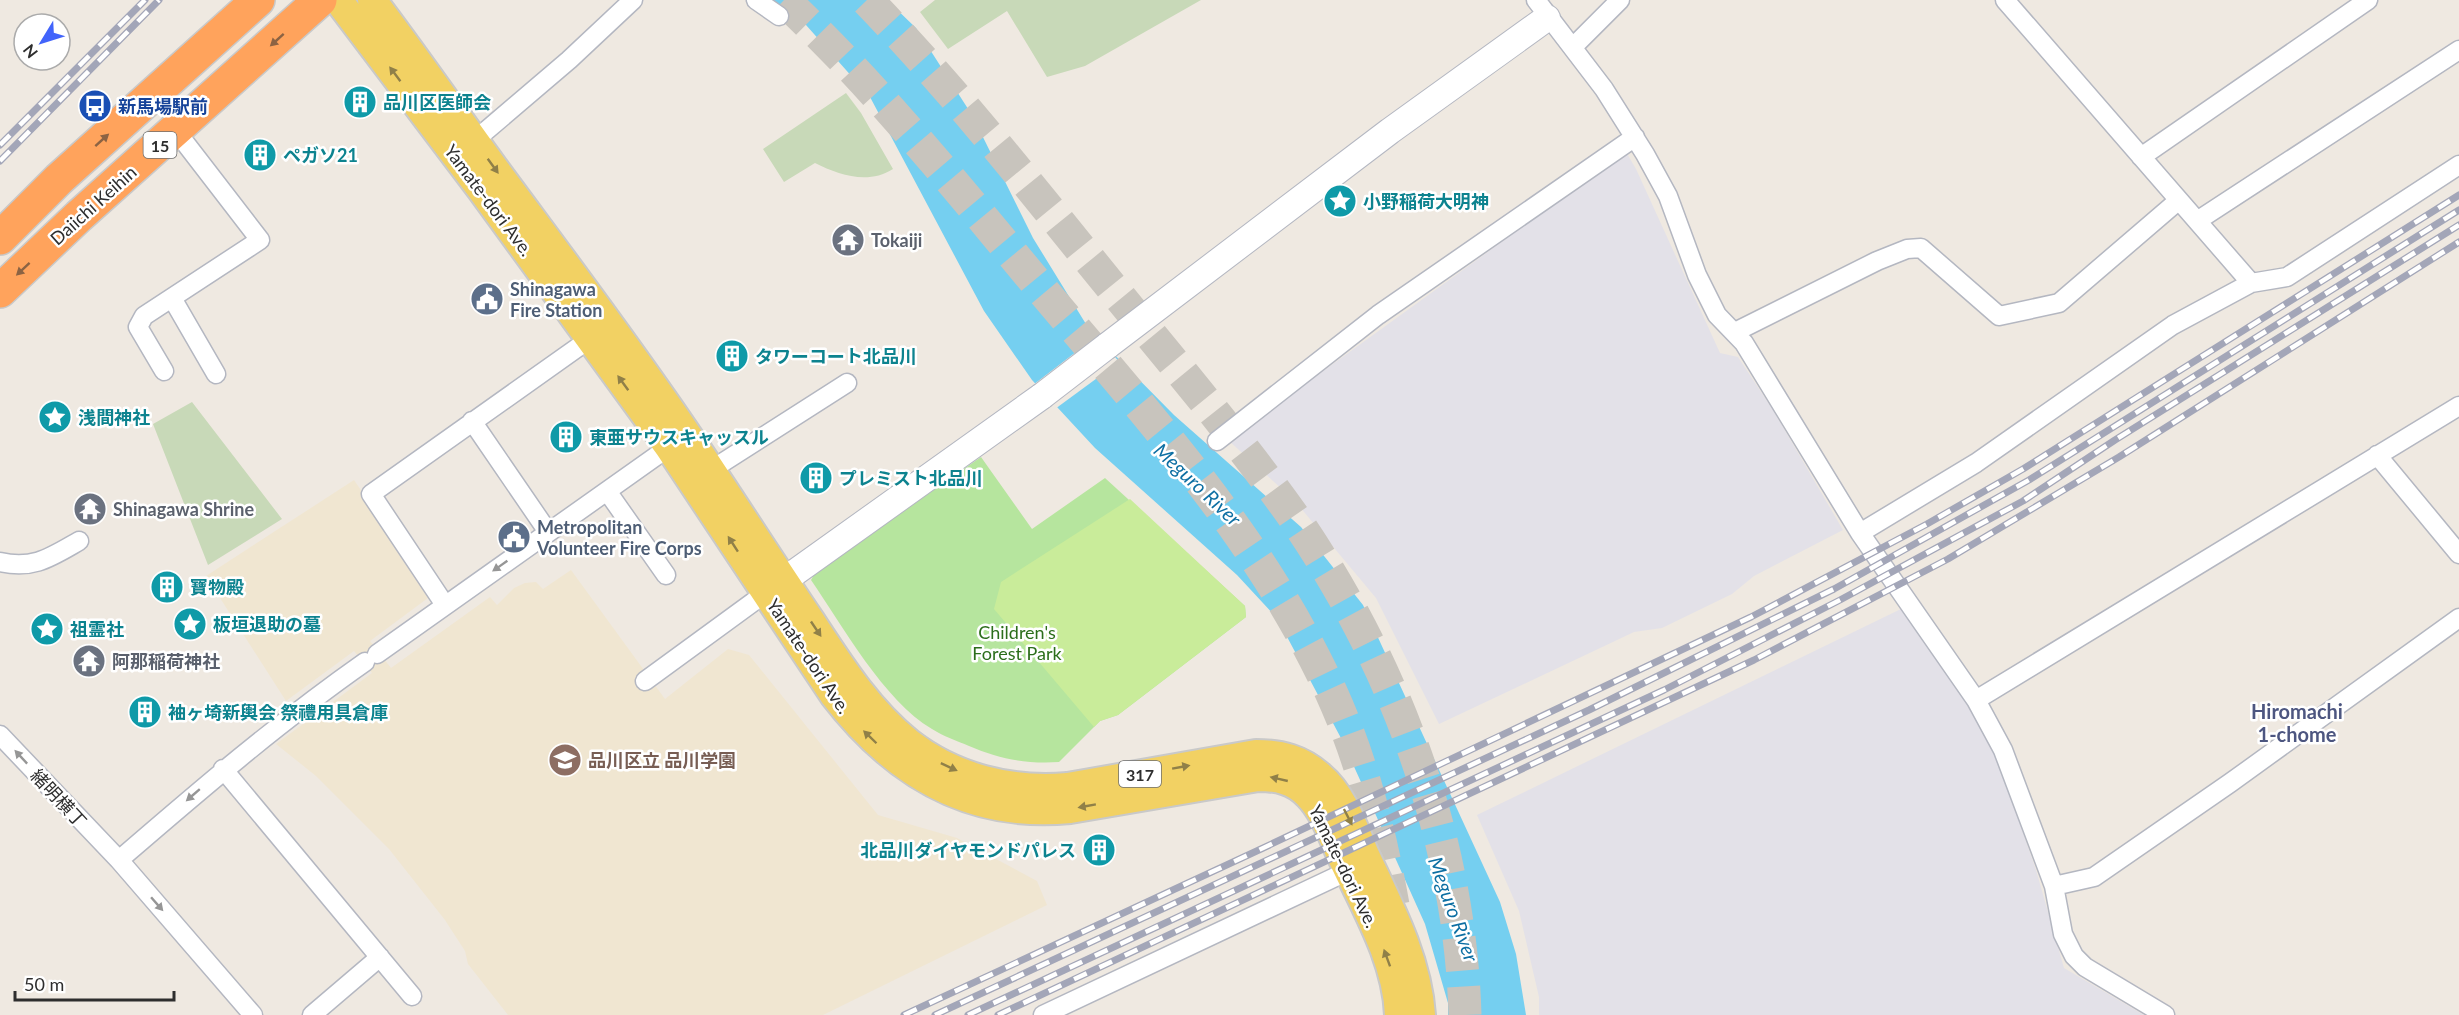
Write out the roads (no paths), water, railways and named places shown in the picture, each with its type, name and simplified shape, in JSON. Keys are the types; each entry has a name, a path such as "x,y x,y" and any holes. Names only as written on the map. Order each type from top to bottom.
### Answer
{"highway":[{"name":"15","path":"0,238 59,179 258,0"},
{"name":"Daiichi Keihin","path":"0,291 320,0"}],"main road":[{"name":"Yamate-dori Ave.","path":"338,0 774,587 876,712 929,757 973,777 1020,787 1045,789 1256,754 1273,754 1306,765 1322,777 1335,794 1352,825 1400,930 1412,966 1421,1015"},
{"name":"Yamate-dori Ave.","path":"372,0 611,327 711,470 774,587 853,720 892,757 939,787 991,805 1016,810 1044,812 1246,779 1271,777 1284,779 1308,794 1317,806 1379,935 1392,972 1400,1015"}],"street":[{"path":"474,141 633,0"},
{"path":"756,0 778,16"},
{"path":"1573,47 1620,0"},
{"path":"2005,0 2033,35 2251,283"},
{"path":"2141,157 2368,0"},
{"path":"645,681 1042,396 1390,131 1542,9 1573,47 1635,137 1668,196 1697,275 1717,315 1735,332 1860,533 1976,700 2003,750 2054,886 2063,934 2074,956 2085,967 2165,1015"},
{"path":"2197,221 2459,50"},
{"path":"164,371 138,327 144,316 260,240 176,130"},
{"path":"1217,441 1378,315 1635,137"},
{"path":"1860,533 1976,463 2173,325 2251,283 2287,277 2459,165"},
{"path":"1735,332 1877,261 1907,249 1921,248 1999,316 2059,303 2179,200"},
{"path":"172,298 216,374"},
{"path":"445,605 371,494 591,338"},
{"path":"711,470 847,383"},
{"path":"1976,700 2459,406"},
{"path":"472,421 548,532"},
{"path":"119,860 223,769 301,707 669,447"},
{"path":"2377,455 2456,547"},
{"path":"607,491 666,575"},
{"path":"0,562 15,566 36,563 79,541"},
{"path":"2054,886 2094,877 2230,783 2459,618"},
{"name":"緒明横丁","path":"0,735 119,860 254,1015"},
{"path":"223,769 412,996"},
{"path":"1043,1015 1348,871"},
{"path":"312,1015 380,957"}],"water":[{"name":"Meguro River","path":"771,0 887,0 916,28 972,115 1033,238 1089,329 1174,415 1301,527 1363,605 1500,902 1516,954 1526,1015 1448,1015 1448,1003 1425,924 1342,740 1277,618 1237,575 1095,448 1032,380 984,311 870,97 806,25"}],"tunnel":[{"path":"784,0 886,105 1163,433 1237,531 1272,583 1303,636 1331,692 1352,744 1369,797 1393,905"},
{"path":"867,0 932,70 994,143 1204,400 1291,513 1328,569 1361,628 1390,689 1435,816 1450,882 1460,948 1465,1015"}],"railway":[{"path":"0,145 145,0"},
{"path":"0,161 159,0"},
{"path":"904,1015 1751,617 1927,524 2023,469 2459,195"},
{"path":"935,1015 1589,710 1834,589 2029,480 2459,210"},
{"path":"968,1015 1664,690 1840,600 2023,501 2115,440 2459,225"},
{"path":"998,1015 1754,660 1948,559 2119,457 2459,242"}],"place":[{"name":"品川区医師会","path":"360,102"},
{"name":"新馬場駅前","path":"95,106"},
{"name":"ペガソ21","path":"260,155"},
{"name":"小野稲荷大明神","path":"1340,201"},
{"name":"Tokaiji","path":"848,240"},
{"name":"Shinagawa Fire Station","path":"487,299"},
{"name":"タワーコート北品川","path":"732,356"},
{"name":"浅間神社","path":"55,417"},
{"name":"東亜サウスキャッスル","path":"566,437"},
{"name":"プレミスト北品川","path":"816,478"},
{"name":"Shinagawa Shrine","path":"90,509"},
{"name":"Metropolitan Volunteer Fire Corps","path":"514,537"},
{"name":"寶物殿","path":"167,587"},
{"name":"板垣退助の墓","path":"190,624"},
{"name":"祖霊社","path":"47,629"},
{"name":"阿那稲荷神社","path":"89,661"},
{"name":"袖ヶ埼新輿会 祭禮用具倉庫","path":"145,712"},
{"name":"品川区立 品川学園","path":"565,760"},
{"name":"北品川ダイヤモンドパレス","path":"1099,850"}],"district":[{"name":"Hiromachi 1-chome","path":"2297,722"}],"park label":[{"name":"Children's Forest Park","path":"1017,642"}]}
